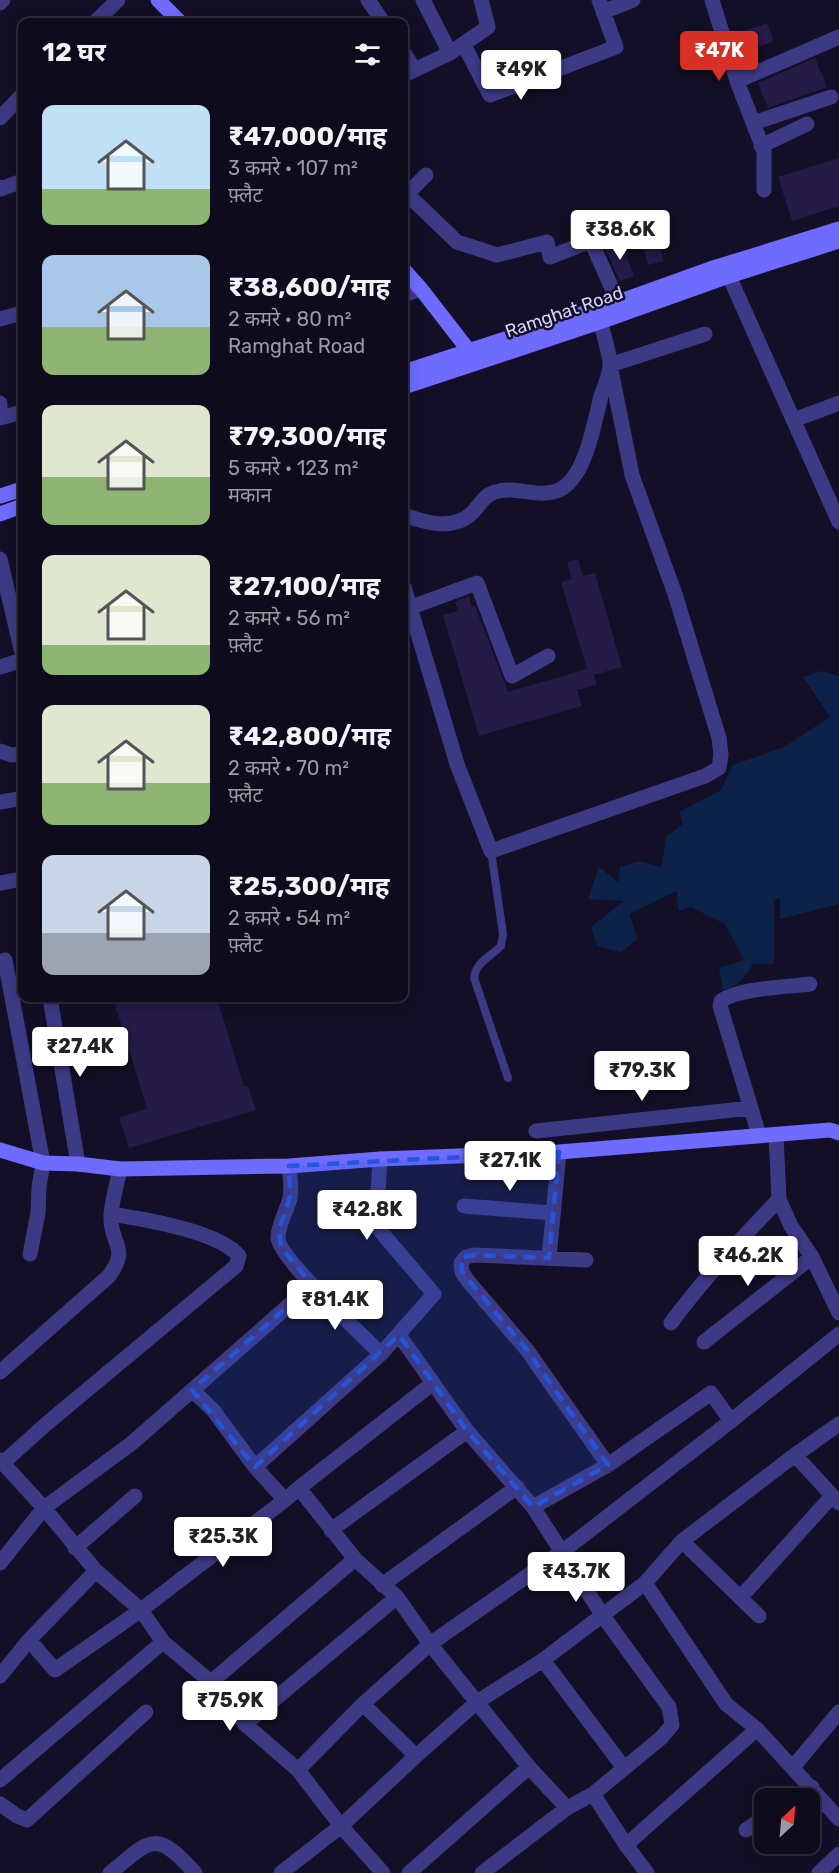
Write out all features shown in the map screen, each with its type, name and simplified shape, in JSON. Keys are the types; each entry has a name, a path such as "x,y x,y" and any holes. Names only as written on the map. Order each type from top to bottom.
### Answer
{"street":[{"path":"99,18 118,0"},
{"path":"368,0 380,18"},
{"path":"423,0 490,95 616,47 601,6 633,0"},
{"path":"409,73 457,49 488,27 481,0"},
{"path":"712,0 737,81 764,151 764,190"},
{"path":"162,1 177,18"},
{"path":"737,81 839,37"},
{"path":"753,123 831,97"},
{"path":"0,118 18,99"},
{"path":"761,146 807,124"},
{"path":"408,193 426,175"},
{"path":"0,187 1,189 18,183"},
{"path":"408,195 457,242 497,255 547,242 550,257 591,241 618,302"},
{"name":"Ramghat Road","path":"408,371 473,356 598,315 729,276 839,229"},
{"name":"Ramghat Road","path":"598,315 618,302 710,268 800,247 839,241"},
{"path":"408,274 473,356"},
{"path":"729,276 839,522"},
{"path":"408,294 421,289"},
{"path":"0,319 18,314"},
{"path":"408,604 457,764 491,851 705,776 719,768 721,755 719,738 675,594 632,474 598,315"},
{"path":"610,365 705,334"},
{"name":"Ramghat Road","path":"408,385 473,356"},
{"path":"408,517 422,522 443,524 460,522 473,512 484,498 494,492 507,489 540,493 558,490 572,481 585,456 610,365"},
{"path":"0,403 0,408"},
{"path":"794,420 839,403"},
{"path":"0,418 18,413"},
{"path":"0,496 18,490"},
{"path":"0,514 18,507"},
{"path":"0,559 4,596 18,640"},
{"path":"409,608 477,583 512,676 548,656"},
{"path":"0,667 18,661"},
{"path":"0,751 11,755 18,754"},
{"path":"0,802 18,799"},
{"path":"0,884 18,880"},
{"path":"0,962 5,960 43,1163 38,1213 30,1254"},
{"path":"759,1135 720,1006 721,1001 728,996 741,993 810,984"},
{"path":"51,1002 78,1164"},
{"path":"536,1131 751,1108"},
{"path":"0,1150 43,1163 120,1168 289,1166 380,1159 559,1152 830,1130 839,1133"},
{"path":"776,1135 779,1199 791,1226 812,1257 839,1313"},
{"path":"549,1258 559,1152"},
{"path":"255,1467 381,1354 434,1294 376,1226 380,1159"},
{"path":"289,1166 290,1196 278,1239 281,1247 312,1285 381,1354"},
{"path":"0,1372 109,1276 117,1266 120,1255 111,1225 111,1214 120,1168"},
{"path":"671,1323 725,1255 779,1199"},
{"path":"464,1206 554,1213"},
{"path":"111,1214 151,1220 233,1248 239,1256 236,1266 2,1461 96,1571 141,1610 163,1642 211,1682 245,1724 298,1770 341,1826 383,1873"},
{"path":"586,1260 474,1255 466,1257 461,1263 462,1272 527,1350 608,1465"},
{"path":"704,1342 812,1257"},
{"path":"0,1563 44,1508 132,1443 312,1285"},
{"path":"298,1770 363,1704 430,1644 563,1551 839,1334"},
{"path":"399,1335 467,1431 533,1507 603,1616 669,1707 672,1725 662,1738 593,1794 567,1808 482,1873"},
{"path":"29,1640 56,1670 141,1610 434,1383"},
{"path":"192,1390 213,1410 255,1467 285,1500"},
{"path":"533,1507 608,1465 711,1393 731,1421"},
{"path":"282,1873 341,1826 477,1702 543,1660 603,1616 645,1583 682,1541 839,1424"},
{"path":"331,1530 467,1431"},
{"path":"740,1598 836,1499 795,1455"},
{"path":"382,1585 517,1487"},
{"path":"299,1488 355,1559 397,1597 430,1644 529,1767 567,1808"},
{"path":"75,1548 135,1496"},
{"path":"682,1541 759,1616"},
{"path":"211,1682 355,1559"},
{"path":"0,1676 29,1640 96,1571"},
{"path":"645,1583 726,1704 757,1729 839,1819"},
{"path":"245,1724 397,1597"},
{"path":"0,1780 163,1642"},
{"path":"543,1660 624,1768"},
{"path":"363,1704 416,1756"},
{"path":"0,1804 27,1820 146,1712"},
{"path":"793,1767 839,1712"},
{"path":"626,1845 757,1729"},
{"path":"409,1873 529,1767"},
{"path":"593,1794 647,1873"},
{"path":"746,1830 754,1825"},
{"path":"110,1873 146,1844 162,1844 179,1855 195,1873"},
{"path":"819,1873 839,1854"}],"lane":[{"path":"491,851 503,934 501,946 481,963 475,971 474,978 508,1078"}],"highlighted area":[{"path":"559,1152 549,1258 474,1255 461,1258 462,1272 527,1350 608,1465 533,1507 467,1431 399,1335 255,1467 192,1390 312,1285 281,1247 279,1230 290,1196 289,1166"}],"water":[{"path":"822,671 839,676 839,904 780,919 780,898 774,900 774,964 753,964 744,977 723,990 719,968 744,960 725,924 691,907 678,911 677,891 629,914 638,939 621,952 597,946 591,927 624,901 588,899 599,867 618,882 620,867 639,861 662,867 666,837 683,824 679,812 721,790 733,765 784,747 830,717 803,677"}],"building":[{"path":"767,23 774,41 739,54 733,35"},
{"path":"815,58 827,87 768,108 758,83"},
{"path":"839,158 839,206 792,221 778,177"},
{"path":"657,233 664,261 648,265 641,237"},
{"path":"620,241 634,276 620,281 605,248"},
{"path":"578,559 583,576 595,573 622,667 594,675 597,685 577,690 582,706 479,736 443,615 458,611 455,602 469,596 508,692 587,669 561,582 572,579 567,562"},
{"path":"114,1002 218,1002 244,1087 248,1086 256,1110 129,1148 119,1117 147,1109"}]}
